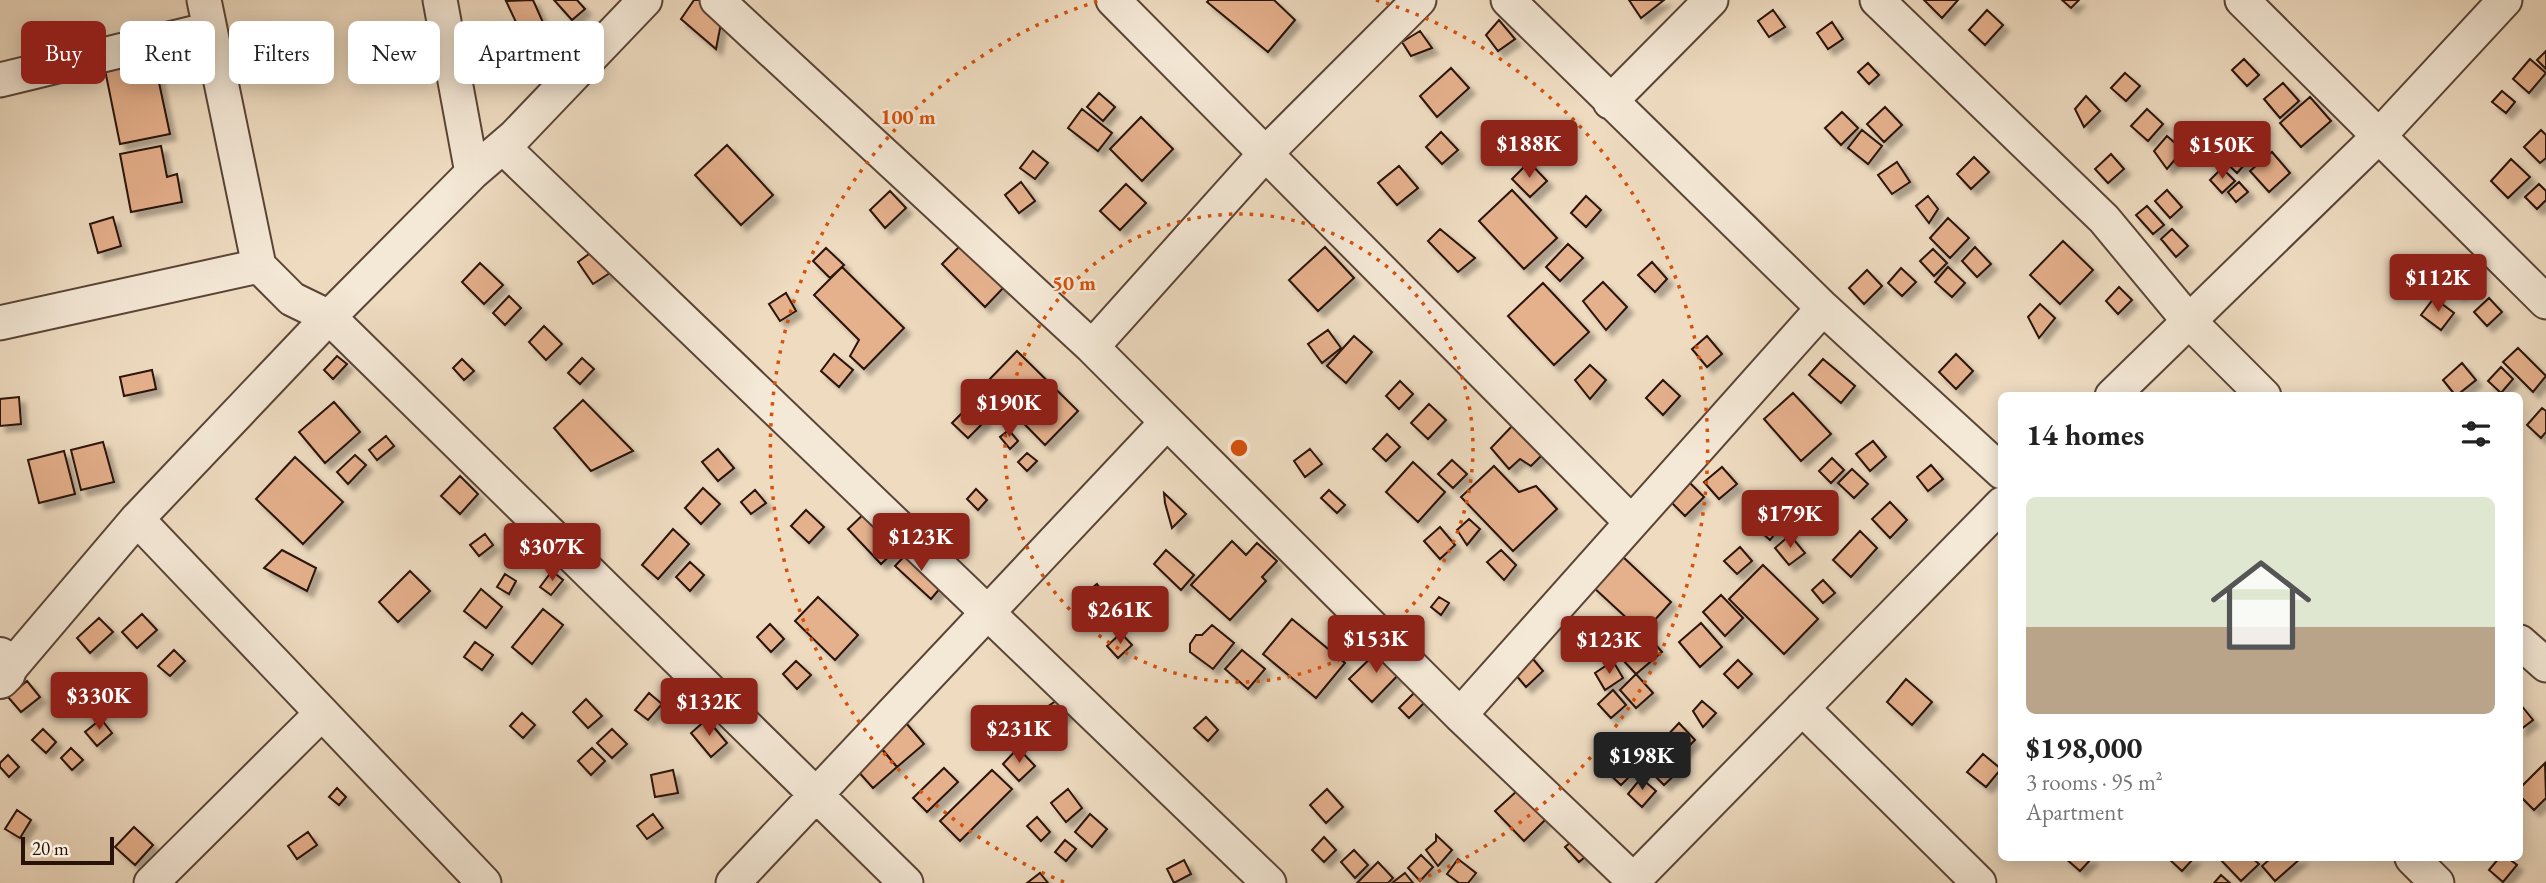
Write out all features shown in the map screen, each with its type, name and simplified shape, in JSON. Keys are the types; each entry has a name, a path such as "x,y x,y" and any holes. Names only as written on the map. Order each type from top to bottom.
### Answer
{"street":[{"path":"440,0 472,173"},
{"path":"2,670 137,519 328,317 472,173 503,147 645,0"},
{"path":"717,0 1092,347 1460,715 1632,882 1998,508"},
{"path":"1113,0 1631,522"},
{"path":"1092,347 1265,154 1419,0"},
{"path":"1508,0 1823,308 1998,468"},
{"path":"1610,102 1711,0"},
{"path":"1877,0 2104,219 2188,320 2260,392"},
{"path":"2242,0 2546,302"},
{"path":"2116,392 2378,137 2505,0"},
{"path":"0,80 207,15 259,266 292,299 328,317 905,883"},
{"path":"503,147 1269,883"},
{"path":"0,323 259,266"},
{"path":"1460,715 1823,308"},
{"path":"733,883 1166,423"},
{"path":"137,519 484,883"},
{"path":"2523,645 2546,665"},
{"path":"1802,708 1979,883"},
{"path":"150,883 322,713"},
{"path":"2415,861 2437,883"}],"building":[{"path":"533,0 542,21 515,21 506,1"},
{"path":"554,0 577,0 585,9 572,20"},
{"path":"694,0 702,0 722,18 716,49 681,19"},
{"path":"1274,0 1295,20 1268,52 1207,2"},
{"path":"1629,0 1664,0 1641,18"},
{"path":"1924,0 1958,0 1942,18"},
{"path":"2062,0 2079,0 2071,8"},
{"path":"1773,10 1785,27 1769,37 1758,21"},
{"path":"1987,10 2003,25 1985,45 1969,30"},
{"path":"1499,20 1515,39 1498,51 1486,35"},
{"path":"1832,22 1843,39 1828,49 1817,33"},
{"path":"1420,31 1432,48 1411,56 1402,42"},
{"path":"2546,51 2546,69 2537,60"},
{"path":"120,57 120,84 159,84 170,134 120,144 106,75 106,59"},
{"path":"2244,59 2259,75 2247,86 2232,70"},
{"path":"2530,59 2546,73 2529,93 2513,79"},
{"path":"1868,63 1879,75 1869,84 1858,72"},
{"path":"1451,68 1469,88 1437,117 1420,96"},
{"path":"2125,73 2140,86 2126,101 2111,88"},
{"path":"2283,83 2299,101 2280,118 2264,99"},
{"path":"2502,91 2515,102 2506,113 2492,102"},
{"path":"1099,93 1115,107 1103,121 1087,107"},
{"path":"2086,96 2100,111 2084,127 2075,109"},
{"path":"2310,97 2331,121 2301,147 2280,123"},
{"path":"1885,107 1902,125 1884,142 1867,124"},
{"path":"1082,109 1112,133 1098,151 1068,128"},
{"path":"2147,109 2163,124 2148,141 2131,126"},
{"path":"1842,112 1858,128 1841,145 1825,128"},
{"path":"1141,117 1173,149 1142,181 1110,149"},
{"path":"2226,123 2236,133 2222,147 2213,137"},
{"path":"1862,130 1882,146 1868,164 1848,148"},
{"path":"2541,130 2546,135 2546,158 2540,163 2524,147"},
{"path":"1441,132 1458,150 1442,164 1426,147"},
{"path":"2167,136 2183,150 2167,169 2154,151"},
{"path":"2236,137 2254,154 2237,173 2219,156"},
{"path":"727,145 773,195 741,225 695,175"},
{"path":"161,146 167,177 177,174 182,202 131,212 120,154"},
{"path":"1033,151 1048,163 1035,179 1020,168"},
{"path":"2272,152 2290,173 2269,192 2250,171"},
{"path":"2111,154 2124,169 2108,183 2095,169"},
{"path":"1974,157 1989,172 1971,189 1957,174"},
{"path":"2511,159 2530,177 2508,198 2491,181"},
{"path":"1529,162 1547,181 1530,197 1512,179"},
{"path":"1897,162 1910,182 1892,194 1878,175"},
{"path":"1399,166 1418,188 1397,205 1378,183"},
{"path":"2222,168 2235,181 2222,193 2210,180"},
{"path":"1021,182 1035,201 1019,213 1005,195"},
{"path":"2239,182 2248,192 2236,202 2228,192"},
{"path":"1126,184 1146,203 1120,230 1100,211"},
{"path":"2539,184 2546,191 2546,200 2537,209 2525,197"},
{"path":"1512,190 1557,238 1524,269 1479,221"},
{"path":"2167,190 2182,207 2170,218 2155,201"},
{"path":"890,191 906,208 885,228 870,210"},
{"path":"1586,196 1601,210 1586,227 1571,213"},
{"path":"1928,196 1938,209 1929,223 1916,206"},
{"path":"2147,206 2164,225 2153,234 2136,215"},
{"path":"113,217 121,246 98,253 90,224"},
{"path":"1948,218 1969,238 1950,258 1930,238"},
{"path":"1440,229 1475,258 1458,272 1428,241"},
{"path":"2172,229 2188,246 2176,257 2161,239"},
{"path":"2063,241 2093,270 2060,304 2030,275"},
{"path":"962,244 1004,287 985,307 942,264"},
{"path":"1568,244 1583,258 1560,281 1546,267"},
{"path":"600,246 616,269 593,284 578,262"},
{"path":"1325,247 1354,278 1318,311 1289,280"},
{"path":"1975,247 1991,264 1977,277 1962,261"},
{"path":"826,248 844,265 830,278 813,261"},
{"path":"1933,249 1947,263 1934,276 1920,261"},
{"path":"1652,262 1667,279 1655,292 1638,275"},
{"path":"480,263 503,285 484,304 462,282"},
{"path":"2459,265 2474,279 2459,294 2445,280"},
{"path":"842,267 904,328 864,369 850,356 859,340 814,295"},
{"path":"1948,267 1965,283 1952,297 1935,282"},
{"path":"1901,268 1916,282 1902,296 1888,283"},
{"path":"1867,270 1882,286 1864,304 1849,288"},
{"path":"1603,282 1627,307 1606,330 1583,301"},
{"path":"1543,283 1589,332 1554,365 1508,316"},
{"path":"2119,287 2132,300 2118,314 2106,301"},
{"path":"786,293 796,311 780,321 769,304"},
{"path":"509,296 521,308 505,325 493,313"},
{"path":"2434,298 2454,313 2441,330 2421,315"},
{"path":"2489,298 2502,312 2487,326 2474,312"},
{"path":"2040,304 2055,318 2039,338 2028,317"},
{"path":"544,326 562,344 546,360 529,342"},
{"path":"1328,330 1341,348 1322,363 1308,344"},
{"path":"1354,336 1372,352 1346,383 1327,366"},
{"path":"1707,336 1722,354 1707,367 1692,349"},
{"path":"2518,348 2546,376 2533,392 2503,362"},
{"path":"1017,351 1078,411 1045,445 985,384"},
{"path":"834,354 853,370 839,387 821,371"},
{"path":"1956,354 1973,371 1956,389 1939,372"},
{"path":"337,356 347,364 333,379 324,370"},
{"path":"582,358 594,369 580,384 568,373"},
{"path":"462,359 474,371 464,380 453,368"},
{"path":"1823,359 1855,386 1841,403 1809,375"},
{"path":"2462,363 2476,380 2461,392 2453,392 2443,380"},
{"path":"1590,365 1606,380 1590,399 1575,380"},
{"path":"2501,367 2513,379 2502,392 2488,381"},
{"path":"152,370 156,389 124,396 120,377"},
{"path":"1663,380 1680,396 1663,415 1646,398"},
{"path":"1400,381 1413,394 1399,409 1386,396"},
{"path":"1793,393 1831,434 1801,461 1764,419"},
{"path":"19,397 21,424 0,426 0,399"},
{"path":"583,400 633,451 591,471 554,428"},
{"path":"334,402 360,432 325,463 299,432"},
{"path":"1429,404 1446,420 1428,439 1411,423"},
{"path":"969,406 985,421 968,438 952,423"},
{"path":"2542,408 2546,411 2546,432 2541,438 2527,425"},
{"path":"1515,423 1546,451 1531,466 1520,459 1509,469 1491,448"},
{"path":"1009,430 1018,441 1010,449 1000,437"},
{"path":"1387,434 1400,447 1386,461 1373,449"},
{"path":"386,436 394,446 377,460 369,450"},
{"path":"1873,441 1886,457 1870,471 1856,454"},
{"path":"103,442 114,482 81,490 71,450"},
{"path":"718,449 734,468 718,481 702,462"},
{"path":"1310,449 1322,464 1305,477 1294,461"},
{"path":"64,451 75,494 39,503 28,460"},
{"path":"1027,453 1037,461 1027,471 1018,462"},
{"path":"355,455 366,465 348,484 337,472"},
{"path":"295,457 343,502 303,544 256,499"},
{"path":"1832,458 1844,470 1831,483 1819,471"},
{"path":"1452,460 1467,474 1453,488 1438,474"},
{"path":"1413,462 1445,492 1418,522 1386,492"},
{"path":"1931,465 1943,479 1928,491 1917,477"},
{"path":"1494,466 1519,492 1536,486 1557,509 1513,551 1461,497"},
{"path":"1722,467 1737,484 1719,499 1704,482"},
{"path":"1852,469 1868,484 1854,498 1838,483"},
{"path":"460,476 478,494 460,514 441,496"},
{"path":"1688,481 1704,497 1685,516 1669,500"},
{"path":"703,488 720,504 701,524 685,508"},
{"path":"976,489 987,500 978,510 967,499"},
{"path":"755,490 766,503 751,514 741,502"},
{"path":"1329,490 1345,505 1337,513 1321,498"},
{"path":"1164,493 1186,514 1172,528 1165,503"},
{"path":"1890,502 1907,520 1890,538 1872,519"},
{"path":"806,510 824,527 809,543 791,526"},
{"path":"868,510 901,545 881,564 848,529"},
{"path":"1765,513 1781,526 1770,540 1754,526"},
{"path":"1469,519 1480,529 1467,545 1457,530"},
{"path":"1440,527 1455,545 1440,559 1424,541"},
{"path":"673,529 689,544 658,579 642,565"},
{"path":"1860,531 1877,548 1851,577 1833,560"},
{"path":"485,534 493,545 479,556 470,545"},
{"path":"1790,535 1805,553 1789,565 1775,548"},
{"path":"1232,541 1246,555 1257,543 1277,561 1262,577 1266,581 1230,620 1191,585"},
{"path":"1740,547 1752,561 1737,574 1724,561"},
{"path":"912,548 947,580 931,599 895,566"},
{"path":"282,550 316,568 307,591 264,568"},
{"path":"1166,550 1194,575 1181,590 1154,564"},
{"path":"1501,550 1516,565 1504,580 1487,562"},
{"path":"1622,556 1671,602 1643,633 1593,587"},
{"path":"690,562 704,575 690,591 676,577"},
{"path":"1763,565 1818,619 1784,654 1729,599"},
{"path":"410,571 430,591 398,622 379,602"},
{"path":"552,571 563,580 551,595 540,587"},
{"path":"505,574 516,581 509,594 497,587"},
{"path":"1823,580 1835,593 1823,603 1812,590"},
{"path":"1097,584 1109,599 1093,611 1081,597"},
{"path":"481,589 502,607 486,628 464,611"},
{"path":"1721,595 1743,618 1725,636 1703,612"},
{"path":"818,597 858,635 835,660 795,621"},
{"path":"1439,597 1449,603 1441,615 1431,607"},
{"path":"543,609 563,625 532,664 512,647"},
{"path":"142,614 157,630 137,648 122,632"},
{"path":"99,618 113,632 90,653 77,638"},
{"path":"1292,619 1345,663 1316,698 1263,654"},
{"path":"1701,623 1722,647 1700,667 1679,642"},
{"path":"770,624 784,639 771,652 757,637"},
{"path":"1212,625 1234,643 1213,669 1190,652 1190,644 1196,635 1202,635"},
{"path":"1121,633 1132,645 1118,658 1107,646"},
{"path":"1647,635 1662,652 1636,674 1621,658"},
{"path":"475,642 493,655 482,670 464,657"},
{"path":"1381,648 1403,670 1372,702 1349,679"},
{"path":"174,650 185,661 170,676 158,666"},
{"path":"1242,650 1265,669 1248,689 1225,669"},
{"path":"1528,653 1543,671 1526,687 1510,668"},
{"path":"1738,660 1752,674 1738,688 1724,674"},
{"path":"796,661 811,675 797,689 783,674"},
{"path":"1613,661 1623,678 1605,690 1595,673"},
{"path":"680,673 695,684 684,700 669,689"},
{"path":"1636,674 1653,693 1636,708 1620,690"},
{"path":"1906,679 1932,702 1912,725 1887,702"},
{"path":"27,681 40,697 21,712 8,697"},
{"path":"1418,689 1428,699 1409,718 1399,708"},
{"path":"1613,690 1626,705 1611,718 1598,704"},
{"path":"649,693 662,704 648,720 635,710"},
{"path":"698,697 707,708 695,716 687,705"},
{"path":"1060,698 1070,711 1057,721 1047,707"},
{"path":"586,699 602,716 588,728 573,712"},
{"path":"1702,701 1716,713 1703,727 1693,711"},
{"path":"2523,708 2533,720 2523,728"},
{"path":"522,713 535,725 523,738 510,726"},
{"path":"900,716 924,744 897,767 874,739"},
{"path":"1206,717 1218,730 1208,741 1194,728"},
{"path":"101,719 112,733 97,746 85,732"},
{"path":"707,719 727,743 711,757 691,733"},
{"path":"1679,723 1695,740 1678,757 1663,740"},
{"path":"43,729 56,742 46,753 32,740"},
{"path":"612,729 627,744 612,758 597,743"},
{"path":"1640,735 1652,750 1634,763 1623,748"},
{"path":"872,738 897,767 873,788 848,760"},
{"path":"71,748 83,760 72,770 61,758"},
{"path":"592,748 605,761 591,775 578,761"},
{"path":"1018,748 1035,766 1019,781 1003,764"},
{"path":"1669,754 1682,768 1664,785 1651,772"},
{"path":"1983,754 1998,766 1998,773 1986,787 1967,772"},
{"path":"8,755 19,767 9,777 0,767 0,763"},
{"path":"1616,756 1633,773 1621,785 1604,769"},
{"path":"2545,763 2546,798 2534,810 2523,799 2523,785"},
{"path":"944,768 958,782 927,812 913,798"},
{"path":"673,770 678,793 655,797 651,775"},
{"path":"992,770 1012,789 960,841 940,821"},
{"path":"1641,778 1656,791 1642,807 1628,794"},
{"path":"337,788 346,797 339,805 329,797"},
{"path":"1068,789 1082,808 1066,822 1051,803"},
{"path":"1327,789 1343,807 1326,823 1310,805"},
{"path":"1518,790 1546,819 1524,841 1495,811"},
{"path":"17,810 31,820 20,838 5,829"},
{"path":"653,814 663,828 647,839 637,826"},
{"path":"1090,814 1107,829 1092,847 1075,832"},
{"path":"1037,817 1050,832 1041,841 1027,826"},
{"path":"134,827 153,845 135,865 115,847"},
{"path":"308,832 317,845 297,859 288,846"},
{"path":"1436,835 1452,850 1438,866 1426,850 1436,841"},
{"path":"1578,836 1592,851 1579,862 1565,847"},
{"path":"1324,837 1336,850 1324,862 1312,850"},
{"path":"1065,840 1076,849 1066,861 1055,852"},
{"path":"1354,850 1368,865 1355,878 1341,862"},
{"path":"1421,855 1433,867 1420,881 1408,868"},
{"path":"1458,859 1476,873 1468,883 1459,883 1447,874"},
{"path":"1184,860 1191,874 1174,883 1167,869"},
{"path":"2068,861 2089,861 2080,871"},
{"path":"2171,861 2191,861 2182,871"},
{"path":"2222,861 2256,861 2259,864 2241,881"},
{"path":"2268,861 2298,861 2275,881 2262,866"},
{"path":"2496,861 2512,861 2517,865 2503,882 2489,870"},
{"path":"1378,862 1393,878 1388,883 1357,883"},
{"path":"1040,873 1048,883 1027,883"},
{"path":"1405,873 1413,883 1392,883"},
{"path":"2221,875 2230,883 2214,883"}]}
